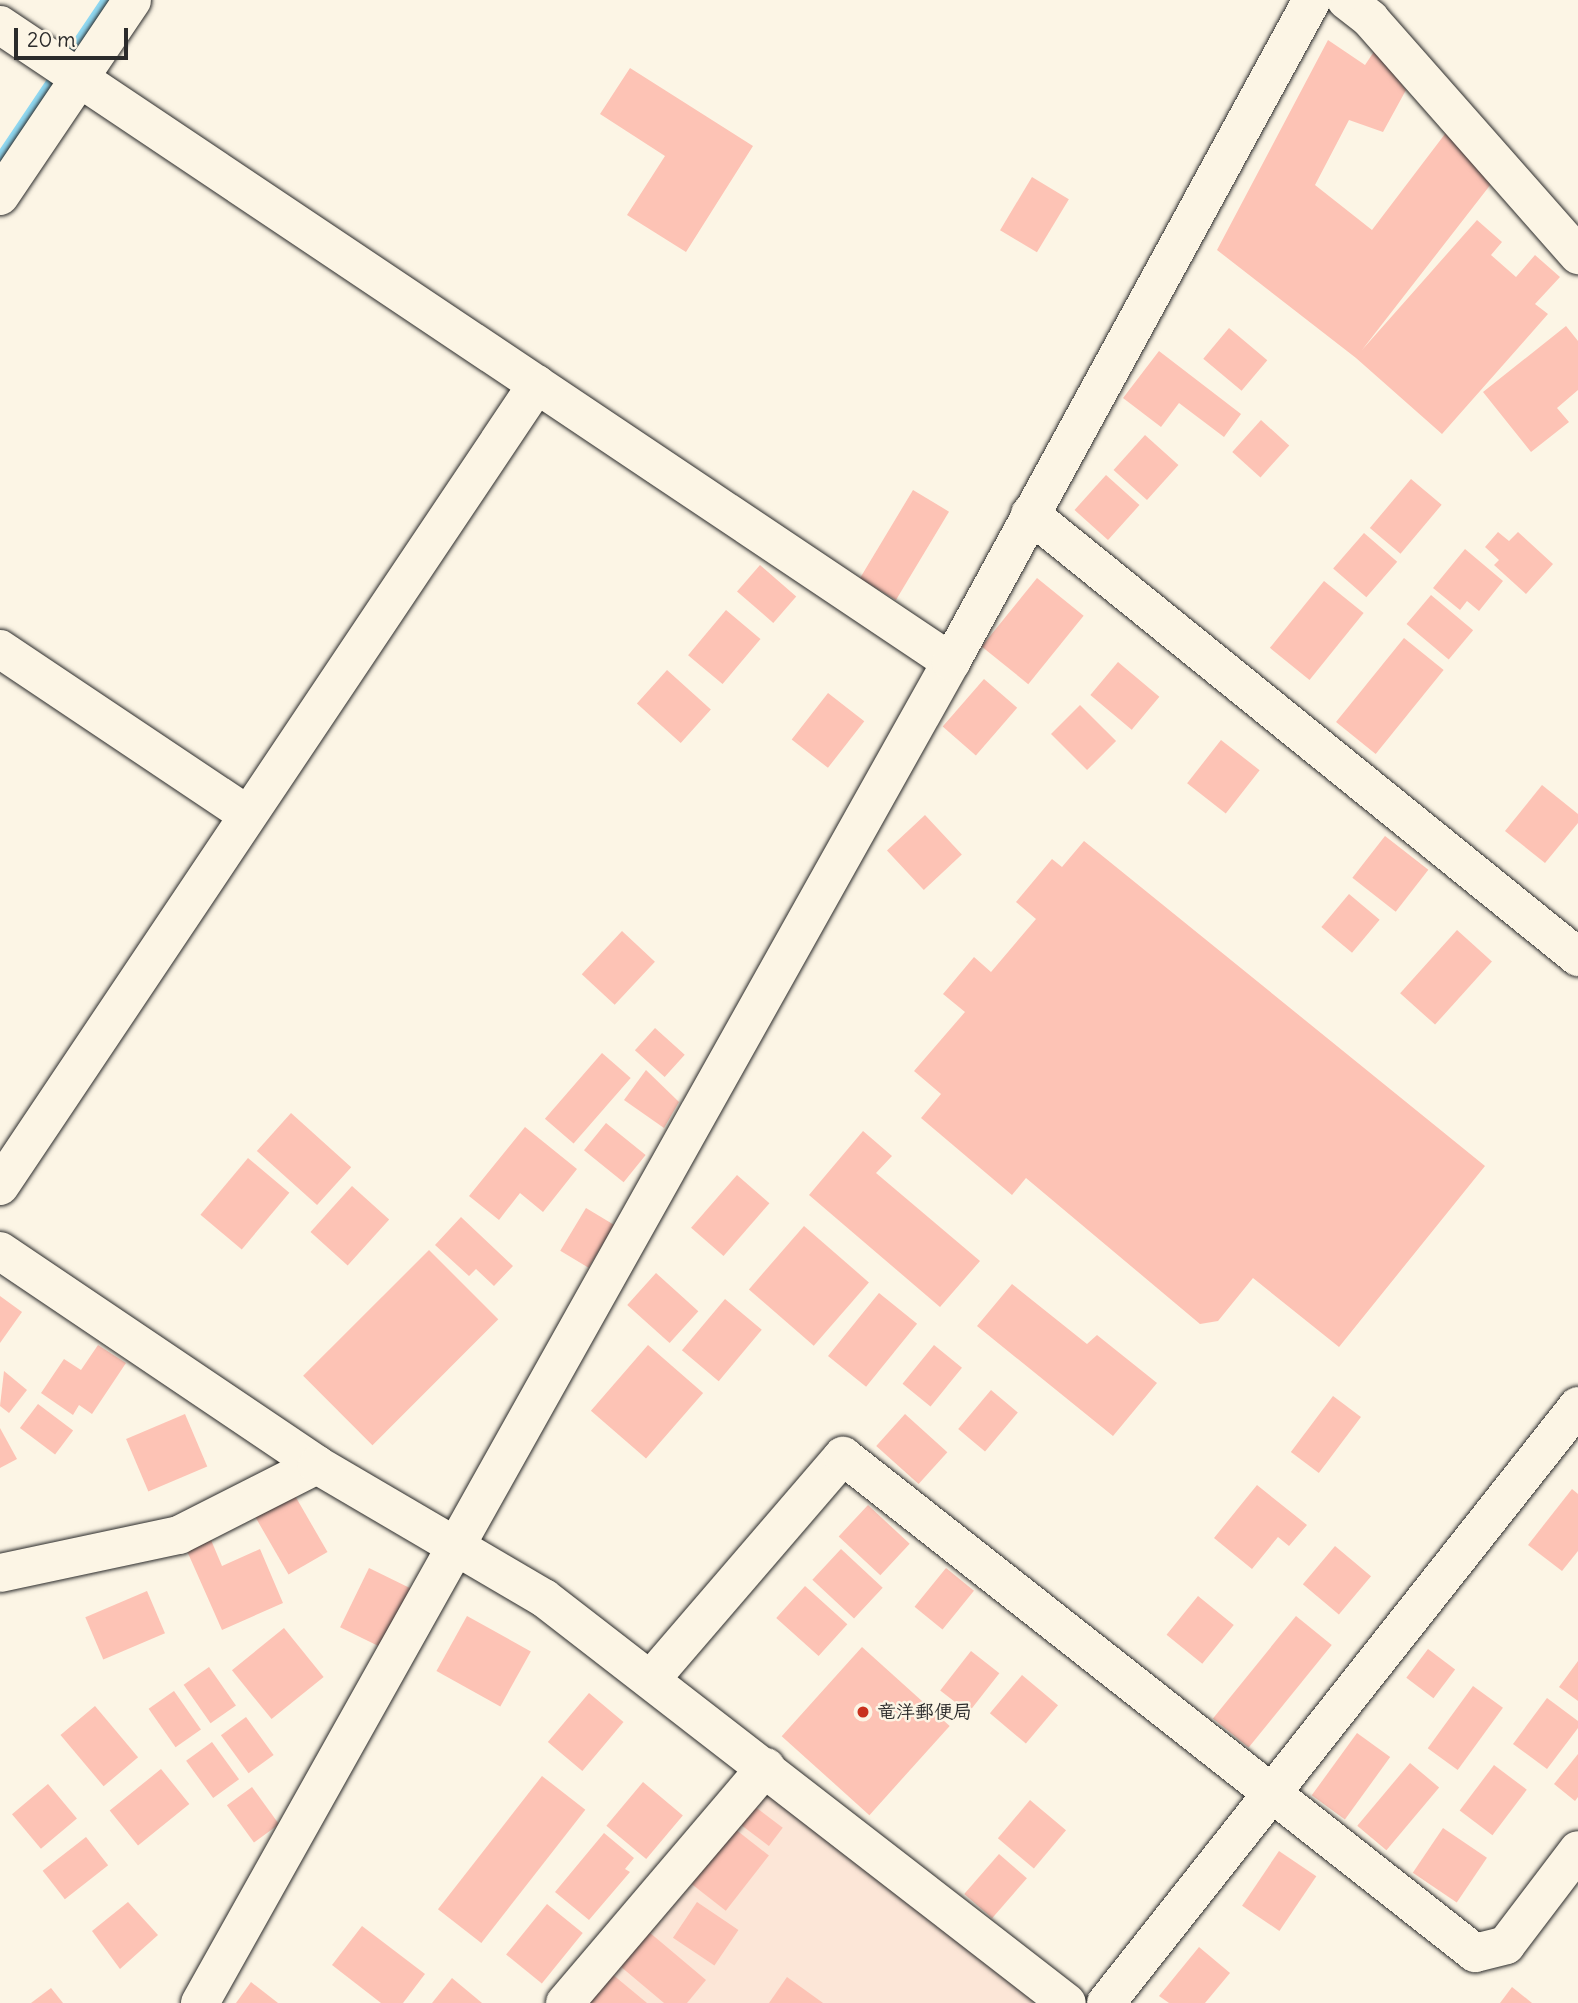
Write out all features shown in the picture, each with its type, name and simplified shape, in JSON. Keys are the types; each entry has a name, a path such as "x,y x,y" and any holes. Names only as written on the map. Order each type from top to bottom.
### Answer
{"street":[{"path":"0,196 132,0"},
{"path":"200,2003 453,1546 951,662 1312,0"},
{"path":"1346,0 1370,19 1578,255"},
{"path":"0,25 951,662"},
{"path":"0,1186 537,384"},
{"path":"1030,514 1578,957"},
{"path":"0,649 248,815"},
{"path":"0,1251 317,1465 544,1598 652,1678 1068,2003"},
{"path":"1106,2003 1578,1406"},
{"path":"652,1678 843,1456 1273,1791 1475,1953 1506,1945 1578,1850"},
{"path":"0,1573 179,1535 317,1465"},
{"path":"565,2003 766,1767"}],"shaded area":[{"path":"766,1767 1078,2003 576,2003"}],"building":[{"path":"1328,40 1365,65 1375,50 1406,90 1383,132 1349,120 1315,185 1372,230 1448,130 1491,184 1362,350 1477,220 1502,242 1491,255 1516,277 1535,255 1560,277 1535,304 1548,314 1442,434 1356,358 1217,250"},
{"path":"630,68 753,146 686,252 627,215 665,156 600,114"},
{"path":"1032,177 1069,199 1037,252 1000,230"},
{"path":"1566,326 1578,341 1578,390 1557,408 1569,422 1531,452 1483,392"},
{"path":"1229,328 1267,360 1242,391 1203,359"},
{"path":"1159,351 1241,414 1224,437 1179,403 1161,427 1123,398"},
{"path":"1261,420 1289,445 1260,477 1232,452"},
{"path":"1145,435 1178,465 1147,500 1114,470"},
{"path":"1106,475 1139,505 1108,540 1075,510"},
{"path":"1411,479 1442,505 1401,554 1370,528"},
{"path":"913,490 949,512 896,600 860,578"},
{"path":"1498,532 1509,541 1518,532 1553,564 1526,594 1494,565 1499,560 1485,547"},
{"path":"1364,533 1397,562 1366,597 1333,568"},
{"path":"1465,549 1503,581 1479,611 1467,601 1460,610 1433,588"},
{"path":"760,565 796,596 773,623 737,591"},
{"path":"1037,578 1084,616 1028,684 982,646"},
{"path":"1324,581 1364,613 1310,680 1270,648"},
{"path":"1431,595 1473,630 1449,659 1407,624"},
{"path":"726,610 760,639 723,684 688,655"},
{"path":"1404,638 1444,670 1376,754 1336,722"},
{"path":"1118,662 1159,697 1132,730 1090,695"},
{"path":"667,670 711,709 681,743 637,703"},
{"path":"984,679 1017,708 976,755 943,727"},
{"path":"828,693 864,721 828,768 792,739"},
{"path":"1080,705 1116,741 1087,770 1051,734"},
{"path":"1221,740 1260,770 1226,814 1187,783"},
{"path":"1542,785 1578,814 1578,823 1545,863 1505,831"},
{"path":"925,815 962,854 924,890 887,850"},
{"path":"1385,836 1428,870 1396,912 1352,878"},
{"path":"1084,841 1485,1166 1339,1347 1253,1278 1218,1321 1200,1324 1026,1178 1012,1195 921,1118 941,1094 914,1071 965,1012 943,994 974,957 991,972 1036,919 1016,902 1052,859 1062,867"},
{"path":"1349,894 1380,920 1352,953 1321,927"},
{"path":"1457,930 1492,961 1435,1025 1400,993"},
{"path":"622,931 655,962 615,1005 582,974"},
{"path":"655,1028 685,1055 665,1077 635,1050"},
{"path":"602,1053 631,1078 574,1144 545,1119"},
{"path":"646,1070 679,1102 664,1128 624,1100"},
{"path":"291,1113 351,1167 317,1205 257,1151"},
{"path":"606,1123 646,1155 624,1182 584,1150"},
{"path":"525,1127 577,1169 543,1212 520,1193 499,1220 469,1196"},
{"path":"863,1131 892,1156 876,1173 980,1261 940,1307 809,1195"},
{"path":"248,1158 289,1193 242,1249 200,1215"},
{"path":"737,1175 769,1203 724,1256 691,1228"},
{"path":"352,1186 389,1219 348,1266 311,1232"},
{"path":"586,1208 614,1225 589,1268 560,1251"},
{"path":"461,1217 513,1266 494,1286 476,1269 469,1276 435,1245"},
{"path":"804,1226 869,1282 814,1346 749,1289"},
{"path":"429,1250 498,1319 372,1445 303,1376"},
{"path":"656,1273 698,1311 670,1343 627,1305"},
{"path":"1012,1284 1087,1344 1097,1335 1157,1383 1113,1436 977,1326"},
{"path":"879,1293 917,1324 866,1387 828,1356"},
{"path":"0,1296 22,1312 0,1343"},
{"path":"725,1299 762,1330 719,1381 682,1350"},
{"path":"98,1345 126,1363 92,1414 79,1405 73,1415 41,1393 64,1359 81,1370"},
{"path":"648,1345 703,1393 646,1459 591,1411"},
{"path":"934,1345 962,1368 931,1407 903,1384"},
{"path":"4,1371 27,1390 9,1413 0,1406"},
{"path":"991,1390 1018,1412 985,1452 958,1429"},
{"path":"1333,1396 1361,1417 1319,1473 1291,1452"},
{"path":"38,1404 73,1430 55,1454 20,1428"},
{"path":"185,1414 207,1466 148,1491 126,1439"},
{"path":"905,1414 947,1452 919,1484 876,1446"},
{"path":"0,1428 17,1459 0,1468"},
{"path":"1257,1485 1307,1525 1289,1546 1278,1537 1252,1569 1214,1538"},
{"path":"1572,1489 1578,1494 1578,1551 1562,1571 1528,1545"},
{"path":"294,1494 328,1552 289,1575 255,1516"},
{"path":"868,1505 910,1544 880,1575 839,1536"},
{"path":"211,1540 222,1566 260,1549 283,1603 222,1630 187,1551"},
{"path":"1335,1546 1371,1576 1339,1615 1303,1584"},
{"path":"841,1549 883,1588 854,1619 812,1580"},
{"path":"369,1568 410,1588 381,1647 340,1627"},
{"path":"946,1568 974,1591 943,1630 915,1607"},
{"path":"805,1586 847,1624 819,1656 776,1618"},
{"path":"147,1591 165,1633 103,1660 85,1617"},
{"path":"1198,1596 1234,1625 1202,1664 1167,1635"},
{"path":"467,1616 531,1651 500,1706 436,1671"},
{"path":"1296,1616 1332,1645 1249,1748 1213,1719"},
{"path":"284,1628 324,1677 272,1719 232,1670"},
{"path":"862,1647 950,1726 869,1815 782,1736"},
{"path":"1428,1649 1455,1669 1433,1698 1406,1678"},
{"path":"971,1651 999,1673 969,1713 940,1690"},
{"path":"1578,1661 1578,1701 1559,1687"},
{"path":"209,1667 236,1706 211,1723 184,1685"},
{"path":"1022,1675 1058,1705 1026,1744 990,1713"},
{"path":"1473,1686 1503,1708 1458,1770 1428,1748"},
{"path":"174,1691 201,1730 176,1747 149,1709"},
{"path":"589,1693 623,1722 582,1771 548,1742"},
{"path":"1547,1698 1578,1721 1578,1728 1547,1769 1513,1744"},
{"path":"95,1706 138,1757 104,1786 61,1735"},
{"path":"246,1717 274,1755 249,1773 221,1735"},
{"path":"1357,1733 1390,1757 1345,1819 1312,1795"},
{"path":"212,1742 239,1779 213,1798 186,1761"},
{"path":"1578,1754 1578,1797 1575,1801 1554,1784"},
{"path":"1410,1763 1439,1787 1386,1850 1357,1826"},
{"path":"1494,1765 1527,1790 1492,1835 1460,1811"},
{"path":"161,1769 189,1804 138,1846 110,1811"},
{"path":"542,1776 585,1810 481,1943 438,1909"},
{"path":"643,1782 683,1815 646,1859 606,1826"},
{"path":"48,1784 77,1818 41,1849 12,1814"},
{"path":"252,1787 279,1824 254,1842 227,1805"},
{"path":"1030,1800 1066,1830 1034,1869 998,1838"},
{"path":"750,1803 783,1828 769,1846 736,1821"},
{"path":"1443,1828 1487,1858 1457,1902 1413,1873"},
{"path":"735,1829 769,1855 726,1911 692,1884"},
{"path":"604,1833 634,1858 625,1869 630,1872 589,1920 555,1892"},
{"path":"86,1837 108,1865 65,1899 43,1871"},
{"path":"1279,1851 1316,1876 1279,1931 1242,1906"},
{"path":"999,1854 1027,1878 992,1918 964,1894"},
{"path":"128,1902 158,1935 120,1969 92,1931"},
{"path":"697,1902 738,1930 714,1966 673,1938"},
{"path":"547,1904 583,1933 542,1983 506,1955"},
{"path":"362,1926 425,1974 403,2003 381,2003 332,1965"},
{"path":"649,1932 706,1980 687,2003 664,2003 620,1966"},
{"path":"1199,1947 1230,1973 1205,2003 1169,2003 1159,1996"},
{"path":"612,1974 647,2003 588,2003"},
{"path":"787,1977 823,2003 769,2003"},
{"path":"452,1978 482,2003 432,2003"},
{"path":"251,1982 278,2003 236,2003"},
{"path":"1512,1987 1532,2003 1500,2003"},
{"path":"51,1988 63,2003 31,2003"}],"waterway":[{"path":"0,158 106,0"}],"place":[{"name":"竜洋郵便局","path":"863,1712"}]}
